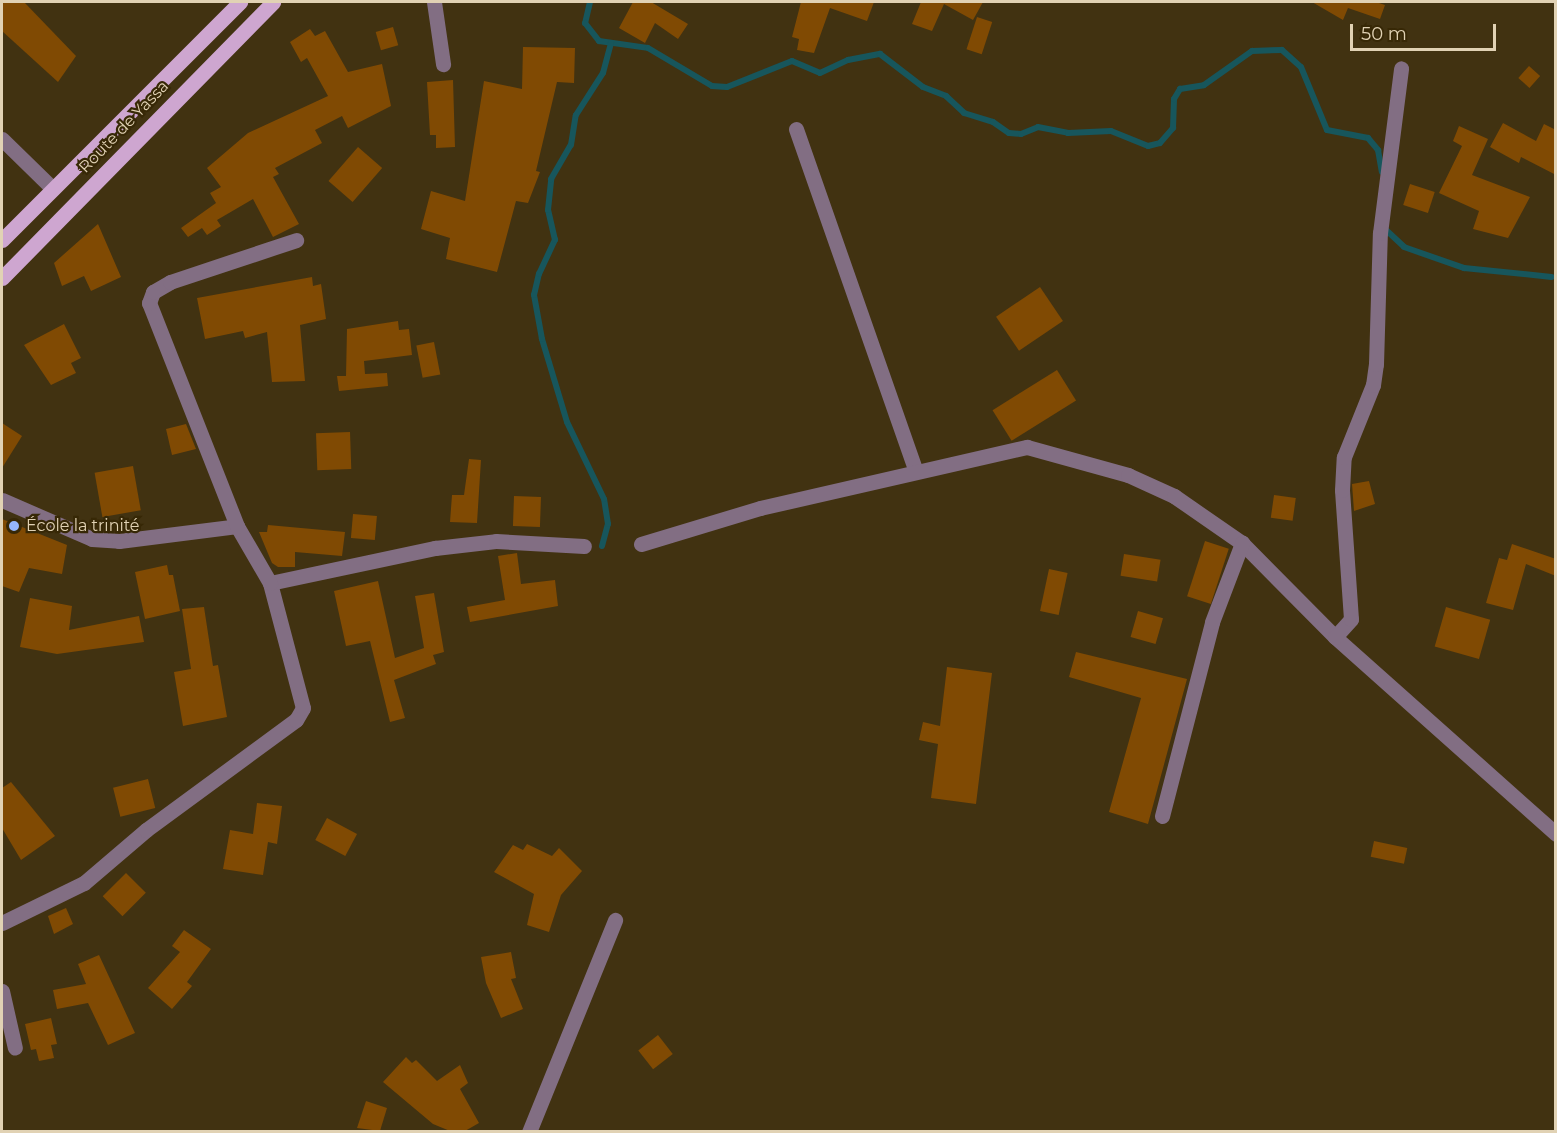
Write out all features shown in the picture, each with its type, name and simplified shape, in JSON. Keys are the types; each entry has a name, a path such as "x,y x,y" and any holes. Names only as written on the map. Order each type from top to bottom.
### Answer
{"main road":[{"name":"Route de Yassa","path":"2,240 240,2"},
{"name":"Route de Yassa","path":"2,278 273,2"}],"street":[{"path":"434,2 443,64"},
{"path":"1335,637 1351,619 1342,490 1344,457 1373,385 1376,364 1380,233 1401,68"},
{"path":"796,129 916,471"},
{"path":"2,139 53,189"},
{"path":"2,922 84,884 146,830 296,720 303,708 270,583 237,526 149,303 153,292 170,282 296,240"},
{"path":"641,544 760,508 1027,447 1128,475 1174,496 1242,543 1335,637 1556,834"},
{"path":"2,500 92,538 119,541 237,526"},
{"path":"270,583 435,548 496,541 584,546"},
{"path":"1162,816 1212,622 1242,543"},
{"path":"529,1131 615,920"},
{"path":"2,991 15,1048"}],"building":[{"path":"2,2 24,2 76,56 58,82 2,31"},
{"path":"633,2 651,2 688,24 678,39 655,23 645,43 619,28"},
{"path":"801,2 874,2 867,21 830,8 814,53 797,50 799,39 792,37"},
{"path":"921,2 983,2 973,20 944,4 932,31 912,24"},
{"path":"1312,2 1376,2 1385,5 1380,19 1348,8 1343,20"},
{"path":"977,17 992,22 982,54 966,49"},
{"path":"393,27 398,45 381,50 376,32"},
{"path":"310,29 315,36 325,31 348,72 382,64 391,106 348,128 342,116 315,130 322,143 275,168 279,174 273,177 299,224 273,237 253,199 217,220 221,226 207,235 202,228 188,237 181,228 216,203 210,193 221,187 207,168 248,133 328,96 307,58 301,62 290,42"},
{"path":"523,47 575,48 574,83 557,82 536,171 540,172 528,203 516,201 497,272 446,259 450,238 421,229 431,191 465,201 484,81 522,89"},
{"path":"1529,66 1540,76 1529,88 1518,78"},
{"path":"453,80 455,147 436,148 436,135 430,135 427,82"},
{"path":"1503,123 1536,141 1544,124 1556,130 1556,175 1521,157 1519,163 1490,147"},
{"path":"1459,126 1488,139 1472,175 1530,197 1508,238 1473,229 1479,211 1439,193 1462,146 1453,141"},
{"path":"358,147 382,168 353,202 328,181"},
{"path":"1410,184 1435,192 1428,213 1403,205"},
{"path":"98,224 121,277 91,291 84,276 62,286 54,263"},
{"path":"312,277 313,286 321,284 326,319 300,325 305,381 272,382 267,332 245,338 243,331 205,339 197,298"},
{"path":"1040,287 1063,321 1019,351 996,317"},
{"path":"398,321 399,330 409,329 412,355 364,361 365,374 387,373 388,386 339,391 337,376 346,376 347,329"},
{"path":"64,324 81,358 71,363 76,373 51,385 24,345"},
{"path":"434,342 440,374 423,378 416,345"},
{"path":"1057,370 1076,401 1012,441 993,410"},
{"path":"2,423 22,436 2,468"},
{"path":"186,424 196,449 172,455 166,429"},
{"path":"350,432 351,469 317,470 316,433"},
{"path":"469,459 481,460 477,523 450,522 452,495 464,495"},
{"path":"133,466 141,510 102,517 95,473"},
{"path":"1369,481 1375,504 1354,511 1352,484"},
{"path":"1274,495 1296,498 1293,521 1271,518"},
{"path":"514,496 541,497 540,527 513,526"},
{"path":"353,514 377,516 375,540 351,538"},
{"path":"2,519 67,545 62,574 29,568 19,592 2,586"},
{"path":"268,525 345,532 342,556 295,552 295,567 278,567 272,563 259,532 267,532"},
{"path":"1205,541 1229,549 1211,604 1187,596"},
{"path":"1512,544 1556,559 1556,576 1526,564 1513,610 1486,603 1499,558 1507,560"},
{"path":"517,553 521,584 555,580 558,606 470,622 467,607 505,600 498,556"},
{"path":"1124,554 1161,560 1157,582 1121,576"},
{"path":"167,565 169,575 173,575 180,611 145,619 135,572"},
{"path":"1049,569 1068,573 1059,615 1040,611"},
{"path":"378,581 395,658 424,648 415,596 434,593 444,652 433,655 436,664 394,680 405,718 390,722 370,641 346,646 334,591"},
{"path":"30,598 72,606 69,630 139,616 144,642 57,654 20,647"},
{"path":"204,607 213,666 218,665 227,717 183,726 174,672 191,669 182,609"},
{"path":"1446,607 1490,620 1479,659 1435,646"},
{"path":"1138,611 1163,618 1156,644 1131,637"},
{"path":"1076,652 1187,679 1148,824 1109,812 1141,698 1069,677"},
{"path":"947,667 992,673 976,804 931,798 938,744 919,740 923,722 940,726"},
{"path":"148,779 155,808 120,817 113,788"},
{"path":"11,782 55,836 21,860 2,828 2,788"},
{"path":"257,803 282,806 277,844 268,842 263,875 223,869 230,830 253,834"},
{"path":"327,818 357,834 345,856 315,840"},
{"path":"1374,841 1407,848 1404,864 1371,857"},
{"path":"527,844 552,856 559,848 582,871 561,895 549,932 527,925 534,894 494,872 513,845 523,850"},
{"path":"126,873 146,893 122,916 103,896"},
{"path":"66,908 73,924 54,934 48,916"},
{"path":"184,930 211,949 187,982 192,986 172,1009 148,988 180,952 172,946"},
{"path":"511,952 516,978 511,979 523,1009 501,1018 486,983 481,957"},
{"path":"99,955 135,1033 108,1045 88,1003 57,1009 53,990 86,984 78,964"},
{"path":"51,1018 57,1044 51,1045 54,1058 39,1061 36,1049 31,1050 25,1024"},
{"path":"658,1035 673,1054 653,1069 638,1050"},
{"path":"406,1057 412,1063 416,1060 437,1081 460,1065 468,1083 460,1089 479,1123 465,1131 450,1131 433,1124 383,1082"},
{"path":"366,1101 387,1108 380,1131 357,1128"}],"waterway":[{"path":"590,2 585,23 599,41 648,48 712,86 727,87 792,61 820,73 848,60 880,54 923,87 946,96 964,113 993,122 1009,133 1021,134 1038,127 1068,133 1111,131 1148,146 1160,143 1173,128 1174,99 1180,89 1204,85 1252,51 1282,50 1301,67 1327,130 1368,138 1378,150 1382,172"},
{"path":"602,546 608,524 604,499 567,422 542,339 534,295 539,274 555,240 548,210 551,179 571,145 576,115 603,73 611,43"},
{"path":"1385,229 1404,247 1464,268 1552,277"}],"place":[{"name":"École la trinité","path":"14,526"}]}
